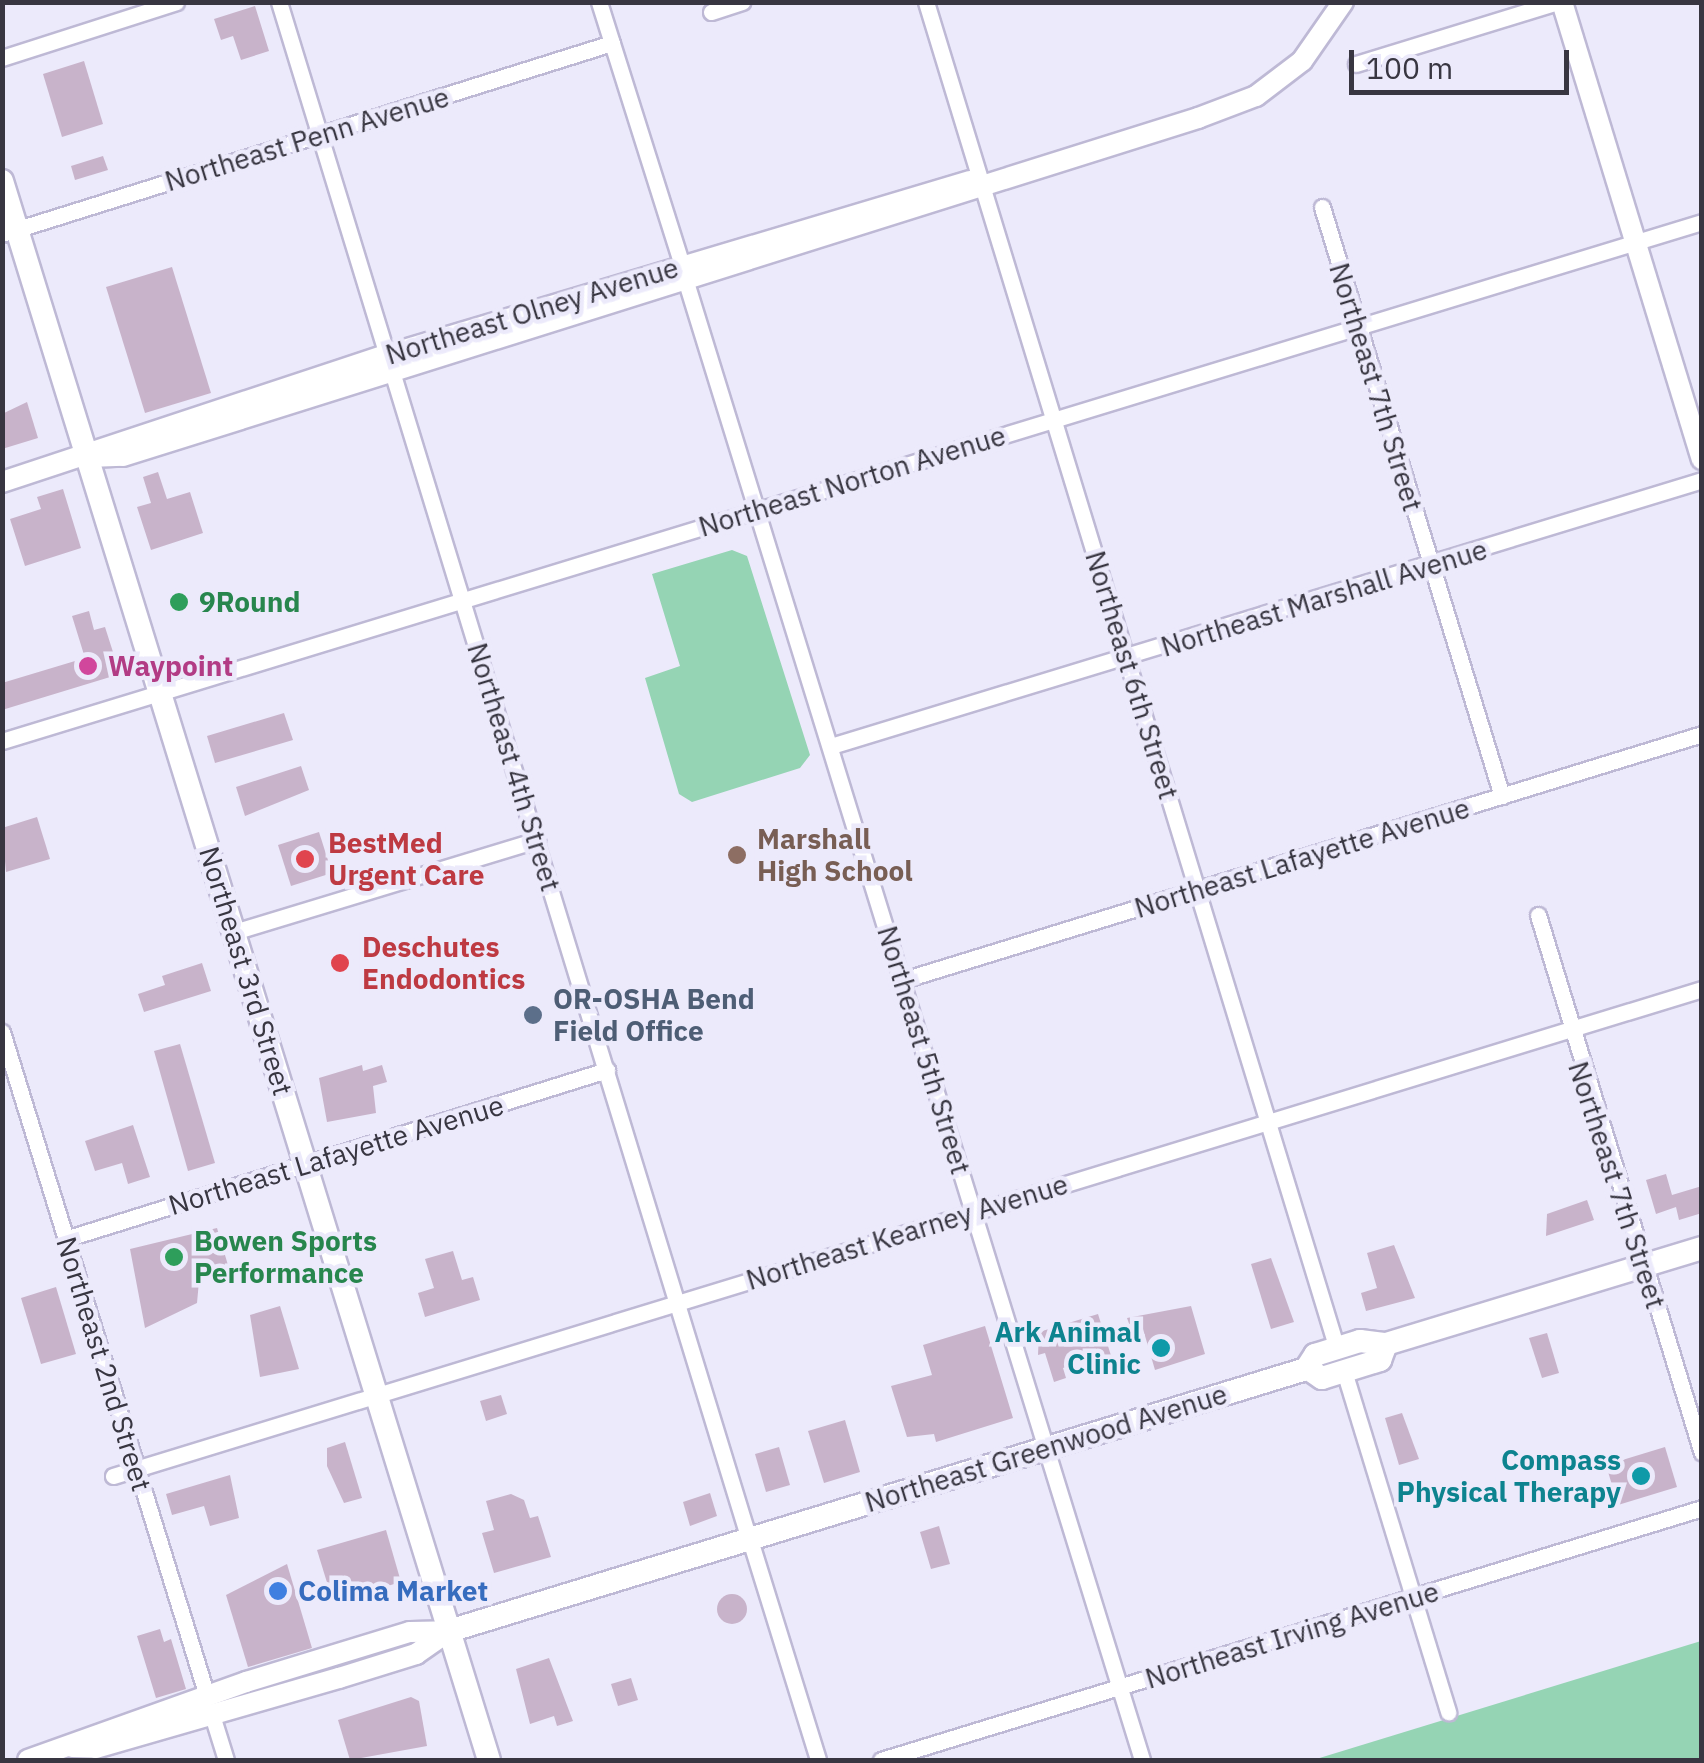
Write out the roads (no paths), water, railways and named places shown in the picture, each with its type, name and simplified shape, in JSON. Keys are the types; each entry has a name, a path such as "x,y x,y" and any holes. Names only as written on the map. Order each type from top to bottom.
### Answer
{"main road":[{"name":"Northeast Olney Avenue","path":"2,482 87,457 123,456 390,364 684,274 958,180 982,183 1256,96 1302,61 1344,2"},
{"path":"1560,2 1702,460"},
{"name":"Northeast 3rd Street","path":"2,181 10,232 87,457 488,1760"},
{"path":"1341,1360 1380,1360 1386,1344 1702,1248"},
{"name":"Northeast Greenwood Avenue","path":"28,1760 210,1705 410,1632 449,1631 1307,1368 1322,1378 1341,1360"}],"street":[{"path":"2,58 176,2"},
{"name":"Northeast 4th Street","path":"280,2 818,1760"},
{"name":"Northeast 5th Street","path":"600,2 1142,1760"},
{"path":"711,12 742,2"},
{"name":"Northeast 6th Street","path":"926,2 1448,1712"},
{"path":"1356,64 1560,2"},
{"name":"Northeast Penn Avenue","path":"10,232 612,43"},
{"name":"Northeast 7th Street","path":"1322,207 1502,796"},
{"name":"Northeast Norton Avenue","path":"2,741 1702,222"},
{"name":"Northeast Marshall Avenue","path":"831,746 1127,660 1702,480"},
{"name":"Northeast Lafayette Avenue","path":"902,980 1702,734"},
{"path":"234,932 537,840"},
{"name":"Northeast 7th Street","path":"1538,915 1568,1031 1702,1454"},
{"name":"Northeast Kearney Avenue","path":"113,1476 1702,989"},
{"name":"Northeast 2nd Street","path":"2,1032 226,1760"},
{"name":"Northeast Lafayette Avenue","path":"65,1239 607,1070"},
{"name":"Northeast Irving Avenue","path":"881,1760 1702,1508"}],"place":[{"name":"9Round","path":"179,602"},
{"name":"Waypoint","path":"88,666"},
{"name":"Marshall High School","path":"737,855"},
{"name":"BestMed Urgent Care","path":"305,859"},
{"name":"Deschutes Endodontics","path":"340,963"},
{"name":"OR-OSHA Bend Field Office","path":"533,1015"},
{"name":"Bowen Sports Performance","path":"174,1257"},
{"name":"Ark Animal Clinic","path":"1161,1348"},
{"name":"Compass Physical Therapy","path":"1641,1476"},
{"name":"Colima Market","path":"278,1591"}]}
